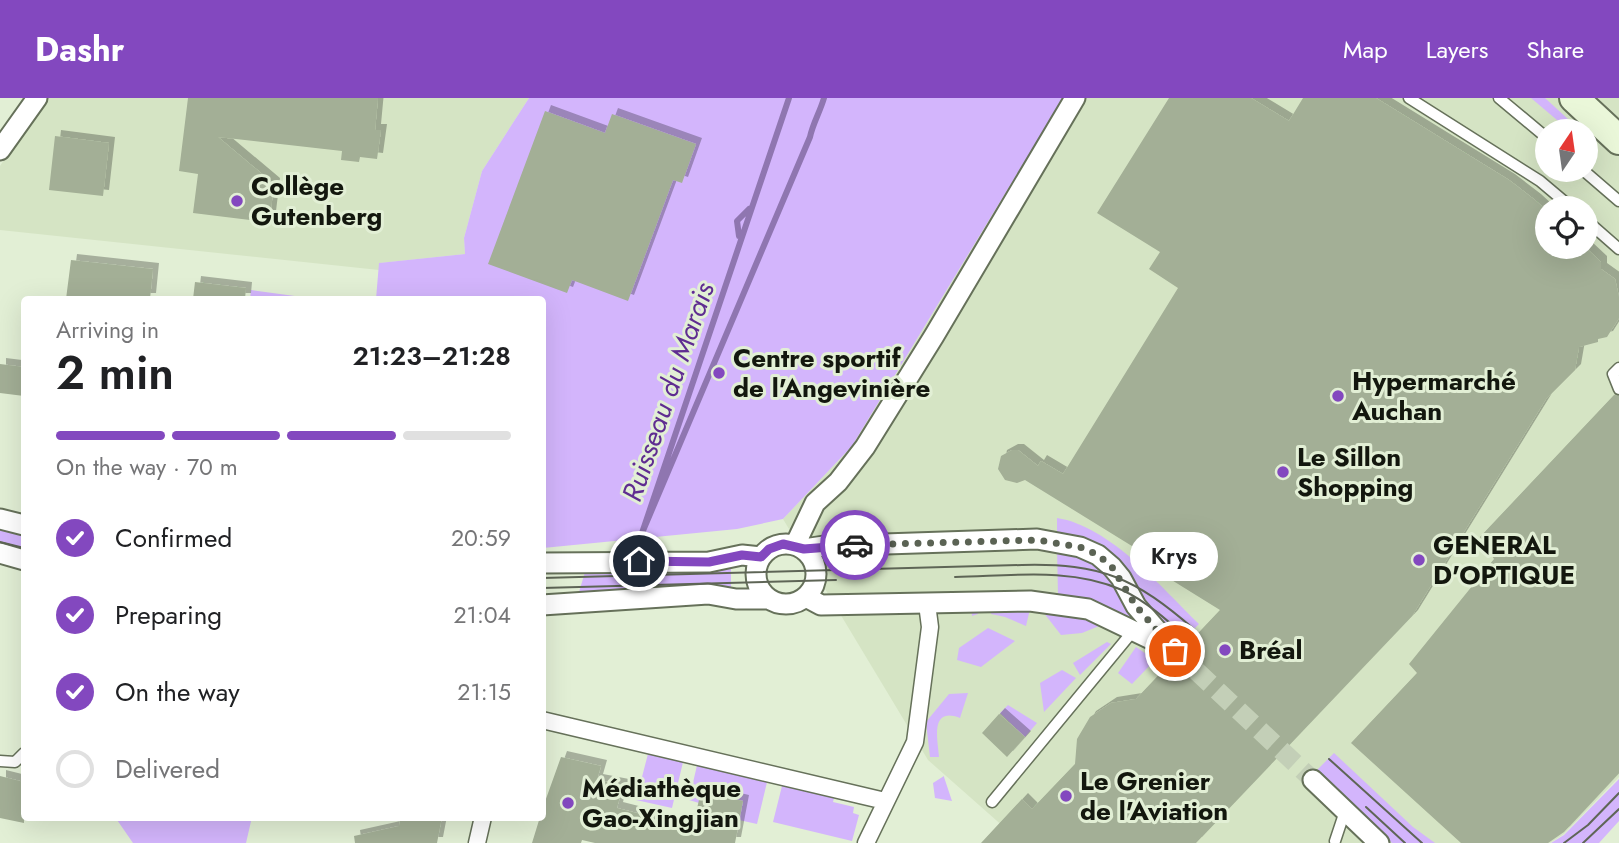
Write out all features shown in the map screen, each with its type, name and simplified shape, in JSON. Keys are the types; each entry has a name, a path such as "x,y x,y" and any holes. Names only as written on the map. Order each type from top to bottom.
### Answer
{"main road":[{"path":"1574,98 1619,140"},
{"path":"1598,98 1619,117"}],"street":[{"path":"0,150 37,98"},
{"path":"799,547 815,503 838,482 865,447 1075,98"},
{"path":"0,519 21,524"},
{"path":"768,599 756,583 756,572 761,557 776,545 799,547 1037,540 1064,542 1098,555 1112,567 1136,606 1175,651 1088,609 1057,603 1030,601 821,605 807,597"},
{"path":"546,608 708,594 736,599 768,599 789,605 807,597 815,585 817,570 811,558 799,547"},
{"path":"0,553 21,559"},
{"path":"546,563 709,562 742,555 761,557"},
{"path":"866,843 915,741 930,627 927,604"},
{"path":"546,721 885,801"},
{"path":"1313,780 1379,843"},
{"path":"477,843 482,821"}],"lane":[{"path":"1409,98 1540,181 1558,196"},
{"path":"1499,98 1535,128"},
{"path":"1597,182 1619,201"},
{"path":"1598,230 1619,248"},
{"path":"1619,368 1613,374 1619,389"},
{"path":"992,802 1133,631"},
{"path":"0,761 15,762 21,756"},
{"path":"1335,841 1345,810"}],"shaded area":[{"name":"Collège Gutenberg","path":"45,98 529,98 482,171 464,238 465,254 380,263 379,270 0,230 0,166"},
{"name":"Centre sportif de l'Angevinière","path":"529,98 1063,98 852,446 783,519 737,529 546,548 546,296 376,296 379,263 465,254 464,238 482,171"},
{"path":"1063,98 1619,98 1619,777 1564,834 1550,843 1022,843 928,760 783,519 852,446"},
{"path":"1531,98 1545,98 1568,119 1556,119"},
{"path":"251,290 295,296 250,296"},
{"path":"1057,518 1077,523 1096,533 1134,560 1199,624 1180,643 1147,611 1129,578 1057,535"},
{"path":"0,526 21,531 21,552 0,547"},
{"path":"1057,548 1087,559 1101,569 1124,605 1144,625 1058,595"},
{"path":"731,568 731,587 579,592 585,572"},
{"path":"1029,605 1068,611 1104,624 1082,633 1061,635 1040,608 1030,609 1026,626 991,614 991,608 978,608 978,614 972,616 971,606"},
{"path":"988,628 1015,641 981,667 957,660 959,648"},
{"path":"1107,642 1111,644 1080,675 1073,663"},
{"path":"1136,647 1155,660 1132,684 1118,673"},
{"path":"1062,670 1076,678 1044,712 1040,683"},
{"path":"968,693 960,718 950,716 939,721 939,757 930,757 926,722 949,694"},
{"path":"1008,705 1037,723 1025,737 1000,713"},
{"path":"649,750 684,758 672,808 636,800"},
{"path":"1334,753 1413,827 1435,843 1392,843 1316,771"},
{"path":"698,761 768,778 757,824 739,820 743,801 702,791 699,803 689,800"},
{"path":"944,776 952,801 935,798 933,783"},
{"path":"1619,779 1619,821 1599,843 1551,843 1564,835"},
{"path":"783,782 835,794 833,802 854,807 853,813 859,815 852,841 773,822"},
{"path":"118,821 251,821 246,843 133,843"}],"building":[{"path":"188,98 378,98 375,130 381,130 377,159 360,157 359,162 341,160 342,151 218,137 274,184 270,217 267,216 267,222 193,213 198,174 179,171"},
{"name":"Le Sillon Shopping","path":"1169,98 1251,98 1289,121 1303,98 1376,98 1509,180 1535,200 1535,259 1598,259 1601,262 1601,269 1615,279 1619,297 1619,318 1607,337 1579,347 1575,370 1546,399 1412,616 1196,843 981,843 1022,799 1032,809 1075,764 1077,739 1090,717 1111,703 1136,699 1171,662 1178,663 1183,660 1187,654 1186,646 1220,610 1170,579 1174,572 1025,480 1017,483 1005,480 998,469 1001,456 1018,450 1038,466 1041,461 1063,474 1178,288 1149,269 1160,252 1097,213"},
{"path":"545,111 605,133 612,114 696,144 682,183 673,180 628,301 572,280 567,293 488,264"},
{"path":"55,136 109,143 103,196 49,190"},
{"path":"71,260 153,269 150,296 66,296"},
{"path":"195,282 246,288 245,296 193,296"},
{"path":"0,364 21,367 21,396 0,393"},
{"path":"1614,395 1619,396 1619,773 1564,832 1548,843 1461,843 1351,743 1417,673 1409,664 1494,559 1480,537"},
{"path":"999,714 1025,737 1007,757 982,733"},
{"path":"561,757 601,766 597,780 623,785 617,808 668,821 693,826 701,791 743,801 735,843 595,843 582,840 581,843 532,843 539,821 546,821 546,799"},
{"path":"0,776 21,781 21,821 24,823 0,818"},
{"path":"400,821 441,821 437,843 355,843 354,836 399,826"}],"waterway":[{"name":"Ruisseau du Marais","path":"789,98 642,533 810,137 824,98"},
{"name":"Ruisseau du Marais","path":"739,236 737,221 749,209"}],"tunnel":[{"path":"1175,651 1313,780"}],"tram line":[{"path":"0,542 21,547"},
{"path":"546,578 1050,565 1074,567 1116,577 1154,598 1195,630"},
{"path":"955,577 1040,575 1082,578 1102,583 1139,600 1187,638"},
{"path":"546,588 836,580"},
{"path":"1329,759 1422,843"},
{"path":"1564,843 1588,825 1619,793"},
{"path":"1366,807 1405,843"},
{"path":"1583,843 1619,809"}],"way so far":[{"path":"855,545 1037,540 1064,542 1080,547 1098,555 1112,567 1145,618 1175,651"}],"place":[{"name":"Collège Gutenberg","path":"237,201"},
{"name":"Centre sportif de l'Angevinière","path":"719,373"},
{"name":"Hypermarché Auchan","path":"1338,396"},
{"name":"Le Sillon Shopping","path":"1283,472"},
{"name":"GENERAL D'OPTIQUE","path":"1419,560"},
{"name":"Bréal","path":"1225,650"},
{"name":"Krys","path":"1175,651"},
{"name":"Le Grenier de l'Aviation","path":"1066,796"},
{"name":"Médiathèque Gao-Xingjian","path":"568,803"}],"route":[{"path":"639,561 709,562 742,555 761,557 769,549 783,544 804,549 855,545"}]}
